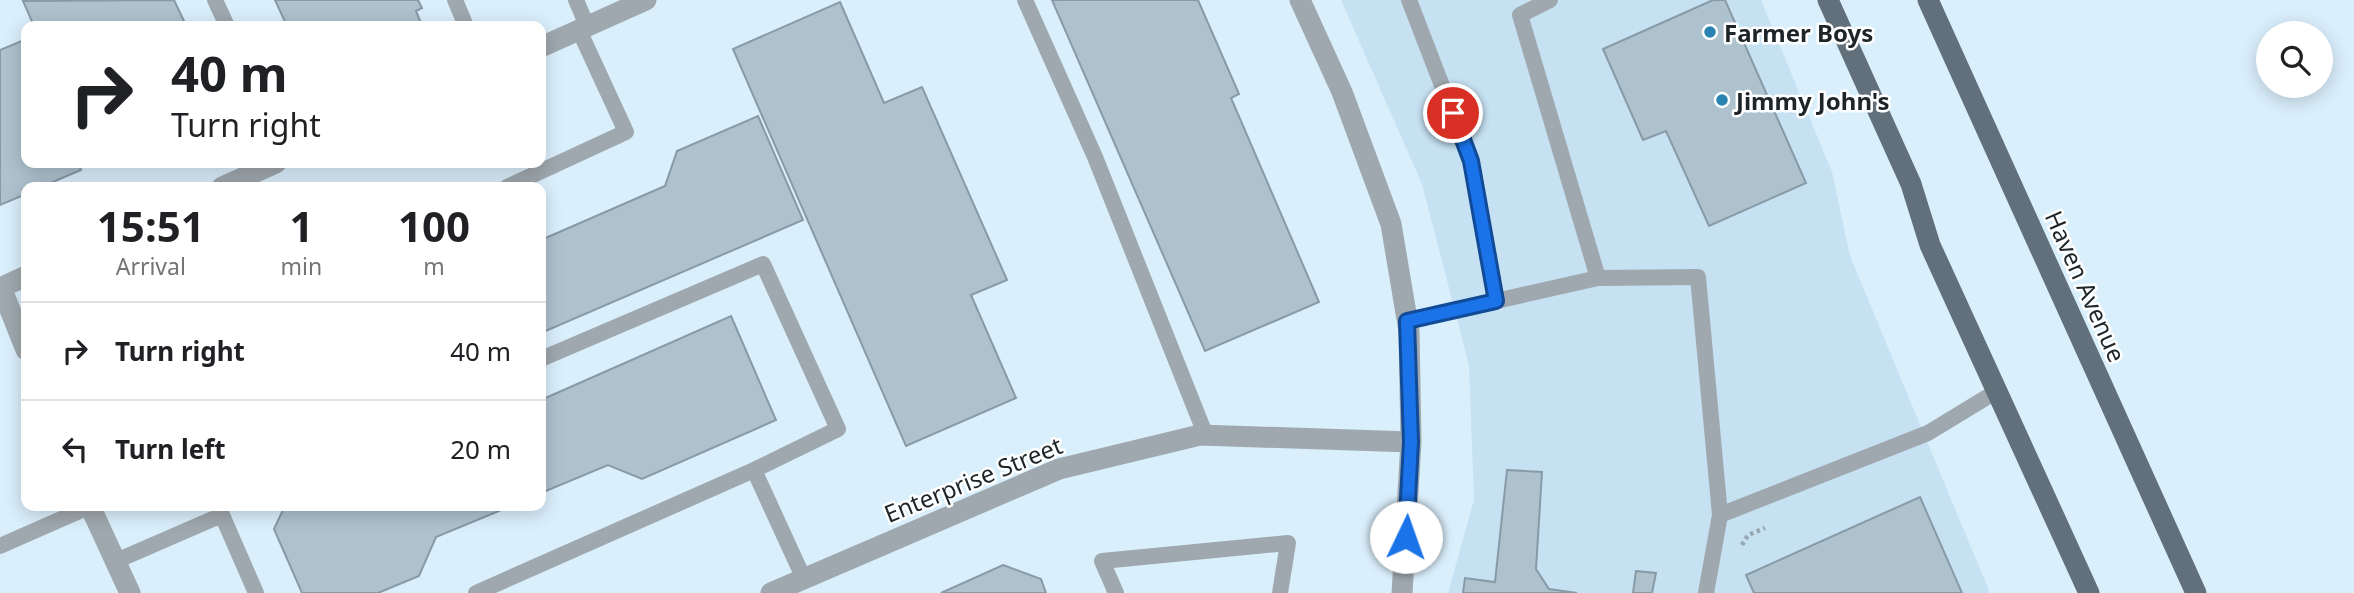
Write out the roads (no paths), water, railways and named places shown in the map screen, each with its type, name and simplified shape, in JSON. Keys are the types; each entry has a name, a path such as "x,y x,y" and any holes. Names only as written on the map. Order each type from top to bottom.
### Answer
{"main road":[{"path":"1828,0 1911,184 1930,245 2089,593"},
{"name":"Haven Avenue","path":"1928,0 2196,593"}],"street":[{"path":"546,45 646,0"},
{"path":"1300,0 1342,92 1391,224 1407,321 1411,442 1402,593"},
{"path":"233,182 265,168"},
{"path":"21,278 0,288 21,338"},
{"name":"Enterprise Street","path":"771,593 1059,468 1200,435 1411,442"},
{"path":"92,511 130,593"}],"lane":[{"path":"215,0 225,21"},
{"path":"455,0 464,21"},
{"path":"517,182 626,132 583,28 576,0"},
{"path":"1025,0 1095,157 1206,436"},
{"path":"1409,0 1471,161 1496,301"},
{"path":"1550,0 1520,15 1598,278"},
{"path":"476,593 754,470 838,429 763,264 546,357"},
{"path":"1407,321 1598,278 1698,277 1720,515 1706,593"},
{"path":"1720,515 1928,433 1997,391"},
{"path":"754,470 804,579"},
{"path":"0,546 79,511"},
{"path":"116,561 218,511"},
{"path":"220,511 256,593"},
{"path":"1116,593 1102,561 1287,543 1280,593"}],"place":[{"name":"Farmer Boys","path":"1710,32"},
{"name":"Jimmy John's","path":"1722,100"}]}
